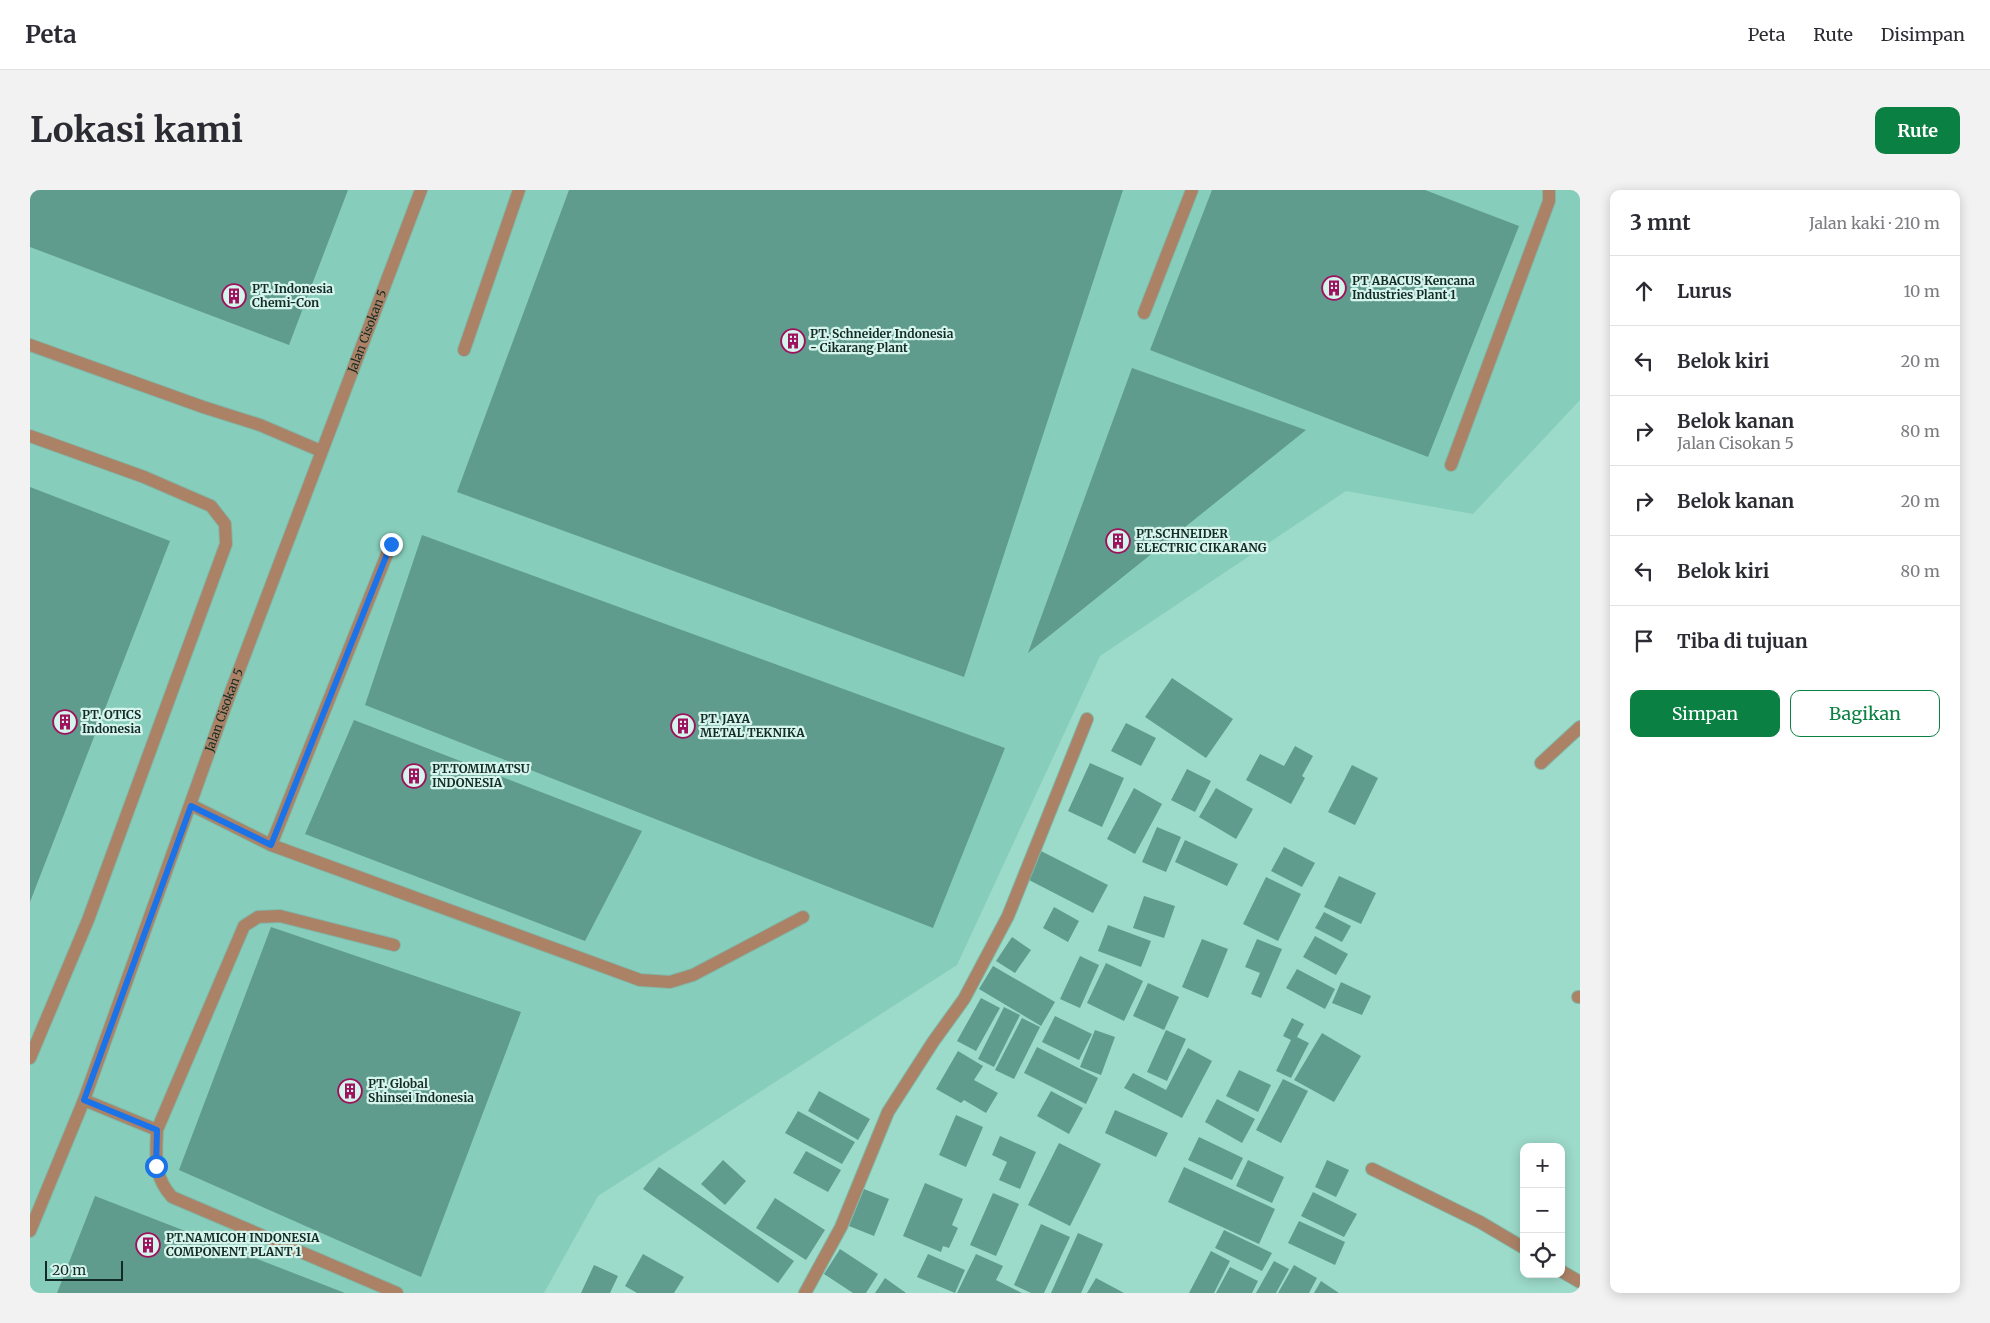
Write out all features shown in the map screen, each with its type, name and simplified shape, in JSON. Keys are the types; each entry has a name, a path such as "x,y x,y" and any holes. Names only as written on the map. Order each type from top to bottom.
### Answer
{"street":[{"name":"Jalan Cisokan 5","path":"30,1231 84,1100 228,699 421,190"},
{"path":"464,350 519,190"},
{"path":"1144,313 1192,190"},
{"path":"1451,465 1549,200 1549,190"},
{"path":"30,345 203,408 260,426 321,451"},
{"path":"30,436 151,480 211,506 225,524 226,544 88,920 30,1058"},
{"path":"271,845 391,544"},
{"path":"805,1293 841,1227 888,1112 933,1042 964,999 1008,916 1087,719"},
{"path":"1541,763 1580,727"},
{"path":"191,806 271,845 640,980 670,982 692,976 802,917"},
{"path":"394,946 280,916 258,917 244,926 157,1130 156,1166 162,1186 172,1198 397,1293"},
{"path":"84,1100 157,1130"},
{"path":"1372,1169 1480,1222 1520,1246"},
{"path":"1565,1273 1580,1282"}],"shaded area":[{"path":"30,190 1580,190 1580,400 1473,514 1346,491 1100,656 957,965 598,1196 544,1293 30,1293"}],"building":[{"name":"PT. Indonesia Chemi-Con","path":"30,190 348,190 289,345 30,247"},
{"name":"PT. Schneider Indonesia - Cikarang Plant","path":"569,190 1123,190 964,677 457,492"},
{"name":"PT ABACUS Kencana Industries Plant 1","path":"1212,190 1425,190 1519,226 1428,457 1150,350"},
{"name":"PT.SCHNEIDER ELECTRIC CIKARANG","path":"1132,368 1306,430 1028,653"},
{"name":"PT. OTICS Indonesia","path":"30,487 170,541 30,902"},
{"name":"PT. JAYA METAL TEKNIKA","path":"422,535 1005,748 933,928 365,705"},
{"path":"1172,678 1233,719 1206,758 1145,717"},
{"name":"PT.TOMIMATSU INDONESIA","path":"354,720 642,831 585,941 305,834"},
{"path":"1126,723 1156,738 1141,766 1111,751"},
{"path":"1295,746 1313,756 1302,776 1305,778 1291,804 1246,780 1260,754 1284,766"},
{"path":"1090,763 1124,778 1102,827 1068,811"},
{"path":"1352,765 1378,778 1355,825 1328,812"},
{"path":"1187,769 1211,781 1195,812 1171,800"},
{"path":"1134,788 1162,804 1135,854 1107,839"},
{"path":"1216,788 1253,809 1236,839 1199,817"},
{"path":"1157,827 1181,837 1166,872 1142,862"},
{"path":"1185,840 1238,864 1227,886 1175,862"},
{"path":"1284,847 1315,863 1302,887 1271,871"},
{"path":"1041,851 1108,885 1093,913 1027,879"},
{"path":"1339,876 1376,893 1361,924 1324,907"},
{"path":"1266,877 1301,894 1278,941 1243,924"},
{"path":"1144,896 1175,906 1164,938 1133,928"},
{"path":"1054,907 1079,921 1068,942 1043,928"},
{"path":"1324,912 1351,926 1342,942 1315,928"},
{"path":"1108,925 1151,941 1141,967 1098,951"},
{"name":"PT. Global Shinsei Indonesia","path":"271,927 521,1012 421,1277 179,1170"},
{"path":"1315,936 1348,954 1336,975 1303,957"},
{"path":"1012,937 1031,950 1015,973 996,961"},
{"path":"1202,939 1228,949 1208,998 1182,987"},
{"path":"1257,939 1282,949 1261,998 1251,994 1260,973 1245,967"},
{"path":"1080,956 1099,965 1080,1008 1060,999"},
{"path":"1106,963 1143,981 1124,1021 1087,1003"},
{"path":"993,966 1055,1002 1041,1026 979,989"},
{"path":"1297,969 1335,989 1325,1009 1286,988"},
{"path":"1341,982 1371,996 1362,1015 1332,1003"},
{"path":"1148,983 1179,997 1164,1030 1133,1016"},
{"path":"981,998 1000,1008 976,1051 957,1041"},
{"path":"1004,1007 1020,1015 994,1067 978,1059"},
{"path":"1055,1016 1092,1034 1079,1060 1042,1042"},
{"path":"1022,1018 1040,1027 1014,1079 995,1070"},
{"path":"1292,1018 1304,1024 1297,1037 1309,1043 1291,1078 1276,1071 1291,1040 1283,1036"},
{"path":"1095,1030 1115,1037 1101,1075 1080,1067"},
{"path":"1166,1030 1186,1039 1167,1081 1147,1072"},
{"path":"1322,1033 1361,1056 1334,1102 1294,1080"},
{"path":"1037,1047 1098,1078 1086,1104 1024,1073"},
{"path":"1188,1048 1212,1061 1182,1118 1124,1088 1133,1073 1166,1090"},
{"path":"958,1051 983,1066 974,1080 998,1093 986,1113 964,1100 961,1103 936,1089"},
{"path":"1239,1070 1271,1085 1258,1112 1226,1096"},
{"path":"1283,1079 1308,1091 1281,1143 1256,1130"},
{"path":"819,1091 870,1119 858,1140 808,1111"},
{"path":"1051,1091 1083,1108 1069,1134 1037,1116"},
{"path":"1217,1099 1255,1119 1242,1143 1205,1122"},
{"path":"1115,1110 1168,1133 1156,1157 1105,1133"},
{"path":"798,1111 855,1142 842,1164 785,1133"},
{"path":"956,1115 983,1127 966,1167 939,1155"},
{"path":"1000,1136 1036,1152 1020,1189 999,1180 1007,1162 992,1155"},
{"path":"1199,1137 1243,1158 1232,1180 1188,1160"},
{"path":"1059,1143 1101,1164 1070,1226 1028,1205"},
{"path":"806,1151 841,1170 828,1192 793,1173"},
{"path":"723,1160 746,1181 725,1205 701,1184"},
{"path":"1248,1160 1284,1177 1272,1203 1236,1186"},
{"path":"1327,1160 1349,1170 1336,1197 1315,1187"},
{"path":"659,1167 794,1261 778,1283 643,1189"},
{"path":"1184,1167 1275,1209 1259,1244 1168,1202"},
{"path":"925,1183 963,1199 952,1225 958,1228 949,1248 943,1246 941,1252 903,1236"},
{"path":"864,1189 889,1199 874,1236 849,1226"},
{"path":"1313,1192 1357,1214 1344,1237 1301,1216"},
{"path":"993,1193 1019,1204 996,1256 970,1245"},
{"name":"PT.NAMICOH INDONESIA COMPONENT PLANT 1","path":"95,1196 345,1293 57,1293"},
{"path":"775,1198 825,1230 806,1260 756,1228"},
{"path":"1299,1221 1345,1242 1335,1265 1288,1243"},
{"path":"1041,1224 1070,1237 1044,1293 1031,1293 1014,1285"},
{"path":"1224,1230 1272,1253 1262,1271 1215,1248"},
{"path":"1078,1233 1103,1244 1081,1293 1051,1293"},
{"path":"840,1249 878,1274 866,1293 853,1293 824,1274"},
{"path":"1211,1251 1230,1261 1214,1293 1189,1293"},
{"path":"643,1254 684,1277 674,1293 637,1293 625,1286"},
{"path":"928,1254 965,1270 955,1293 917,1277"},
{"path":"976,1254 1003,1266 996,1280 1022,1293 957,1293"},
{"path":"1274,1261 1289,1269 1276,1293 1256,1293"},
{"path":"594,1265 618,1276 610,1293 581,1293"},
{"path":"1294,1265 1317,1278 1309,1293 1278,1293"},
{"path":"1230,1267 1258,1281 1252,1293 1216,1293"},
{"path":"885,1278 906,1293 875,1293"},
{"path":"1096,1278 1124,1293 1087,1293"},
{"path":"1321,1281 1339,1293 1314,1293"}],"place":[{"name":"PT ABACUS Kencana Industries Plant 1","path":"1334,288"},
{"name":"PT. Indonesia Chemi-Con","path":"234,296"},
{"name":"PT. Schneider Indonesia - Cikarang Plant","path":"793,341"},
{"name":"PT.SCHNEIDER ELECTRIC CIKARANG","path":"1118,541"},
{"name":"PT. OTICS Indonesia","path":"65,722"},
{"name":"PT. JAYA METAL TEKNIKA","path":"683,726"},
{"name":"PT.TOMIMATSU INDONESIA","path":"414,776"},
{"name":"PT. Global Shinsei Indonesia","path":"350,1091"},
{"name":"PT.NAMICOH INDONESIA COMPONENT PLANT 1","path":"148,1245"}],"route":[{"path":"156,1166 157,1130 84,1100 191,806 271,845 391,544"}]}
